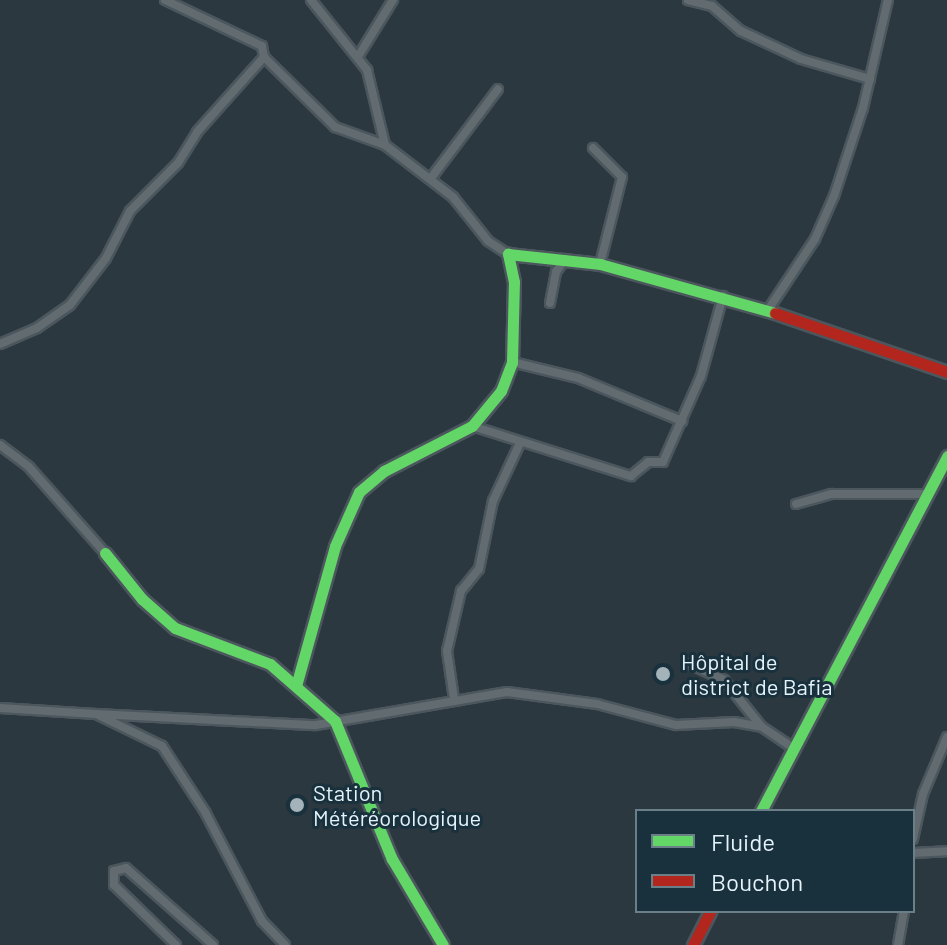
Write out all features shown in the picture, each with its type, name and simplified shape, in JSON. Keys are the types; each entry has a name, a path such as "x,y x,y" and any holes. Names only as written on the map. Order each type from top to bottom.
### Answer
{"street":[{"path":"165,0 262,46 264,57 335,127 385,145 431,178 488,241 508,254 600,264 723,296 947,372"},
{"path":"311,0 359,55 374,92 385,145"},
{"path":"359,55 393,0"},
{"path":"688,0 712,6 741,31 801,59 870,79"},
{"path":"768,310 823,223 870,79 888,0"},
{"path":"0,344 37,328 70,305 106,258 130,211 178,163 197,132 264,57"},
{"path":"431,178 498,89"},
{"path":"593,148 622,177 600,264"},
{"path":"296,686 335,546 359,492 384,471 472,426 501,391 512,362 514,282 508,254"},
{"path":"550,303 556,272 567,258"},
{"path":"472,426 631,476 648,462 663,462 713,341 723,296"},
{"path":"512,362 578,378 682,421"},
{"path":"454,699 447,651 461,591 479,569 493,501 520,443"},
{"path":"0,445 29,467 142,599 175,628 255,656 296,686 335,721 392,859 443,945"},
{"path":"765,809 793,748 947,456"},
{"path":"796,504 821,495 927,494"},
{"path":"690,664 724,680 762,727 793,748"},
{"path":"0,708 301,725 507,692 597,704 676,725 734,722 762,727"},
{"path":"96,714 141,731 162,746 205,812 262,921 285,945"},
{"path":"915,830 923,794 947,737"},
{"path":"915,853 947,851"},
{"path":"176,945 114,885 114,871 126,868 213,945"},
{"path":"693,945 709,913"},
{"path":"898,945 904,913"}],"traffic: fast":[{"path":"296,686 335,546 359,492 384,471 472,426 501,391 512,362 514,282 508,254 600,264 775,313"},
{"path":"762,809 947,456"},
{"path":"105,553 142,599 175,628 270,664 335,721 392,859 443,945"}],"traffic: jam":[{"path":"775,313 947,372"},
{"path":"693,945 709,913"}],"place":[{"name":"Hôpital de district de Bafia","path":"663,674"},
{"name":"Station Météréorologique","path":"297,805"}]}
